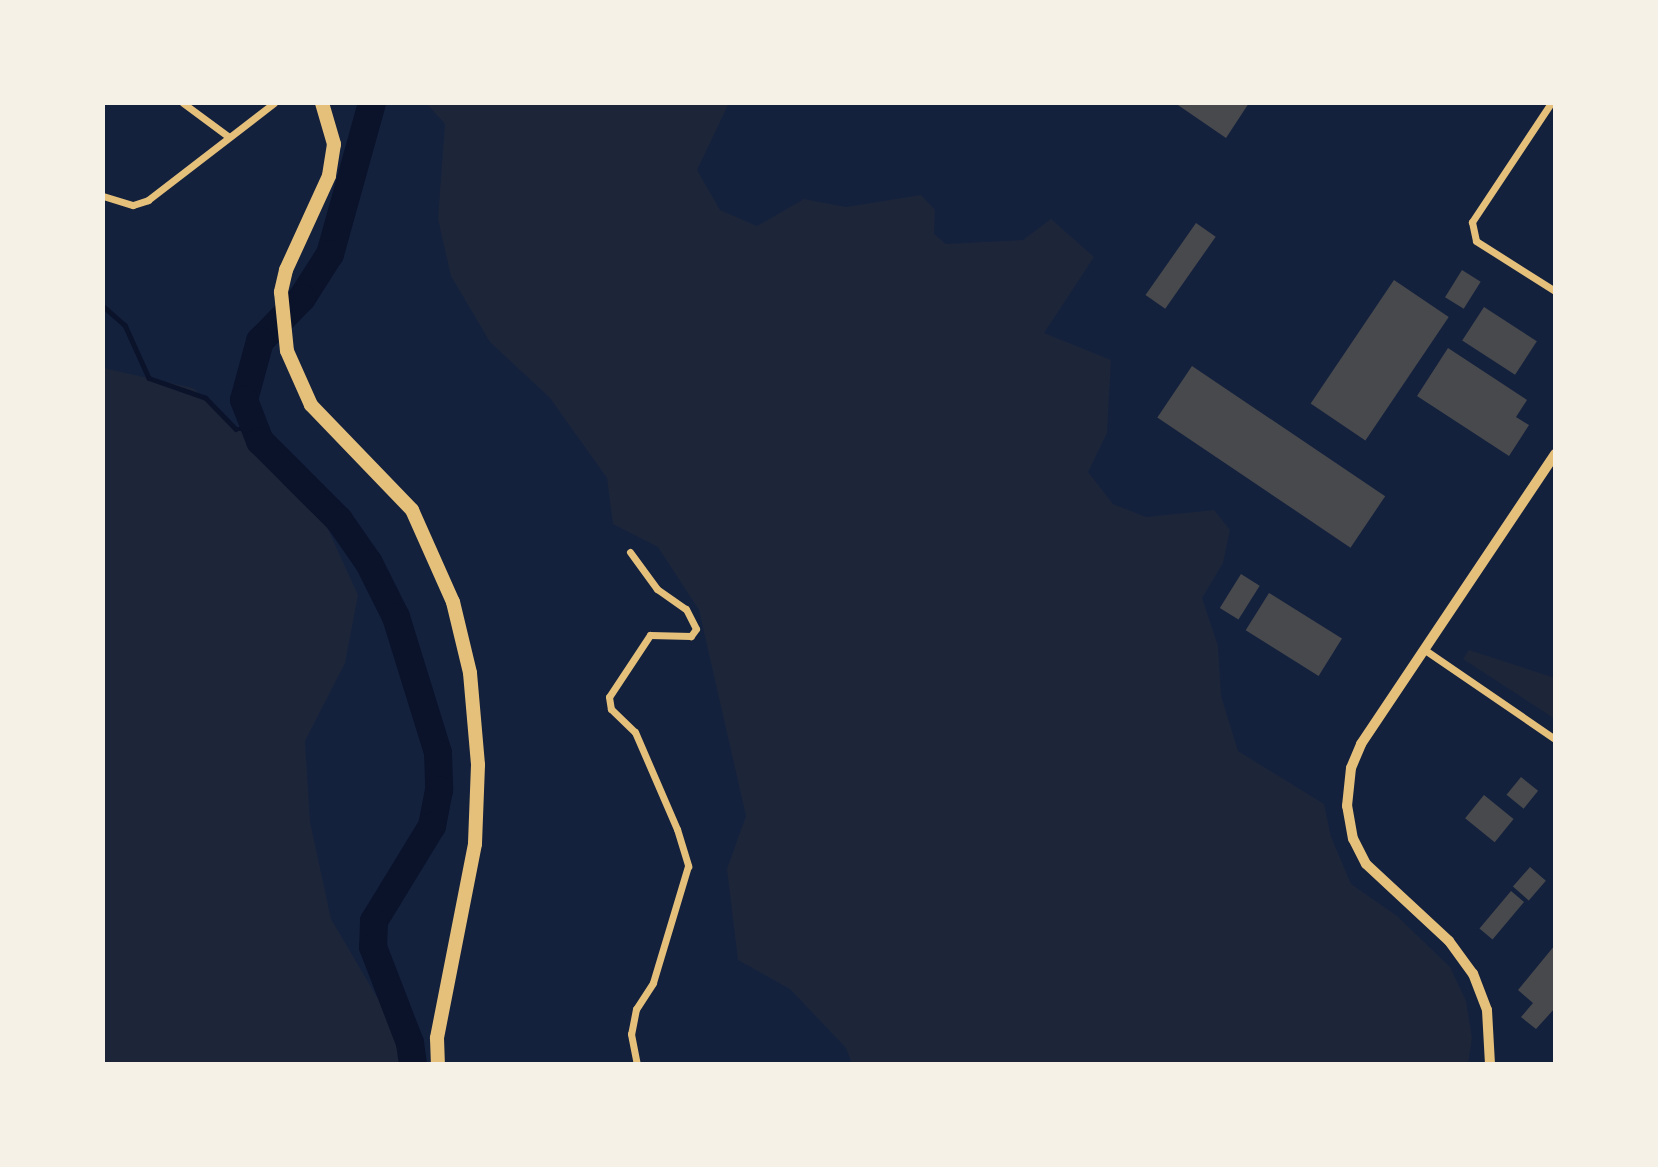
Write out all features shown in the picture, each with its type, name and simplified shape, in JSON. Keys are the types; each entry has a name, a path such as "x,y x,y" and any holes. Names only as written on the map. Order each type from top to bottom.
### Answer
{"main road":[{"path":"322,103 334,144 329,176 286,270 280,301 287,351 311,405 412,510 432,545 453,602 470,673 478,765 475,844 437,1038 438,1064"}],"street":[{"path":"183,103 229,137"},
{"path":"103,196 133,205 148,200 274,103"},
{"path":"1551,103 1472,222 1476,241 1555,291"},
{"path":"1490,1064 1487,1010 1473,974 1449,941 1366,864 1353,839 1347,806 1351,768 1362,744 1555,454"},
{"path":"630,552 657,589 686,609 696,629 691,636 650,635 609,697 611,709 635,732 677,829 688,866 653,983 636,1009 631,1034 637,1064"},
{"path":"1424,650 1555,739"}],"shaded area":[{"path":"426,103 729,103 697,170 720,210 757,226 804,199 846,207 921,195 935,210 934,234 946,244 1023,240 1051,219 1094,257 1044,333 1111,360 1107,433 1088,472 1113,504 1146,517 1214,510 1230,530 1223,563 1202,598 1218,646 1221,696 1238,751 1324,804 1331,837 1351,884 1397,916 1450,967 1466,1001 1472,1038 1468,1064 852,1064 846,1048 790,989 738,960 727,869 746,816 699,610 658,547 613,524 607,478 550,398 490,342 451,276 438,219 445,124"},
{"path":"103,368 193,388 285,471 327,527 358,595 345,663 305,741 310,822 331,919 404,1043 406,1064 103,1064"},
{"path":"1469,650 1555,678 1555,719 1463,659"}],"building":[{"path":"1175,103 1249,103 1226,138"},
{"path":"1196,223 1216,237 1165,309 1146,295"},
{"path":"1462,270 1481,282 1464,309 1445,297"},
{"path":"1394,280 1449,317 1365,440 1311,404"},
{"path":"1484,307 1537,341 1515,375 1462,341"},
{"path":"1448,348 1527,400 1516,417 1529,425 1509,456 1417,396"},
{"path":"1192,366 1385,496 1350,548 1157,417"},
{"path":"1241,574 1260,586 1238,620 1220,608"},
{"path":"1269,593 1342,639 1319,676 1246,630"},
{"path":"1521,777 1538,791 1524,809 1507,795"},
{"path":"1484,795 1514,819 1495,842 1465,818"},
{"path":"1530,867 1546,881 1529,900 1513,887"},
{"path":"1511,891 1524,902 1493,939 1480,929"},
{"path":"1555,945 1555,1008 1536,1029 1521,1017 1533,1003 1518,990"}],"waterway":[{"path":"372,103 330,254 302,298 260,341 244,400 260,441 339,520 369,563 396,617 438,753 439,790 432,826 374,921 373,947 410,1043 413,1064"},
{"path":"103,306 125,325 149,378 206,398 236,429 253,429"}]}
